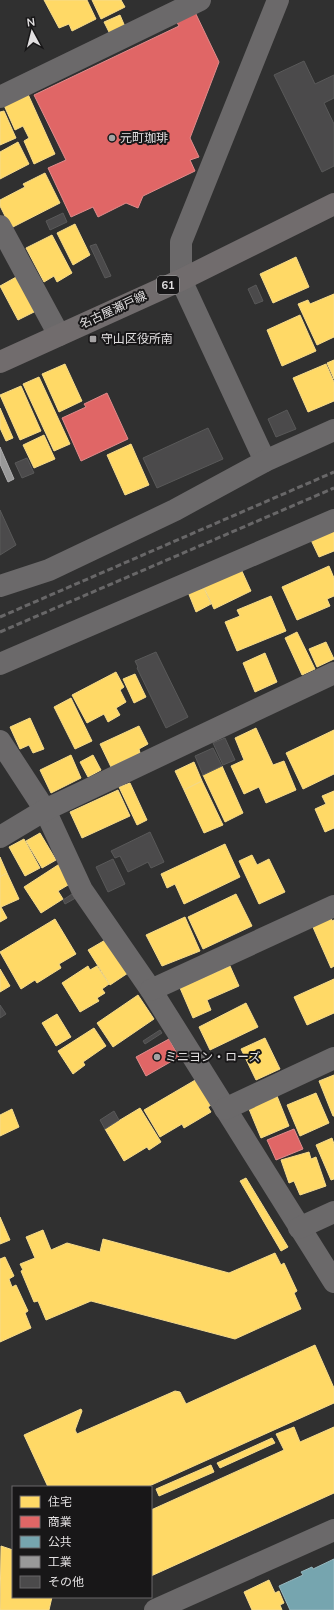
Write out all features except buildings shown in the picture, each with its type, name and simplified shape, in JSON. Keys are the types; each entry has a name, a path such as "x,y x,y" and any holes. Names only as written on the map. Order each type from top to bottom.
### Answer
{"main road":[{"name":"名古屋瀬戸線","path":"0,362 181,280 334,204"}],"street":[{"path":"0,97 200,0"},
{"path":"265,461 181,280 181,242 278,0"},
{"path":"0,226 59,335"},
{"path":"0,586 49,570 175,510 265,461 334,430"},
{"path":"0,664 334,520"},
{"path":"0,837 45,810 334,673"},
{"path":"0,741 45,810 82,890 151,990 334,1282"},
{"path":"151,990 334,906"},
{"path":"225,1109 334,1058"},
{"path":"299,1228 334,1212"},
{"path":"155,1610 334,1530"}],"railway":[{"path":"0,617 334,472"},
{"path":"0,632 334,488"}],"place":[{"name":"元町珈琲","path":"112,138"},
{"name":"守山区役所南","path":"93,339"},
{"name":"ミニヨン・ローズ","path":"157,1057"}]}
